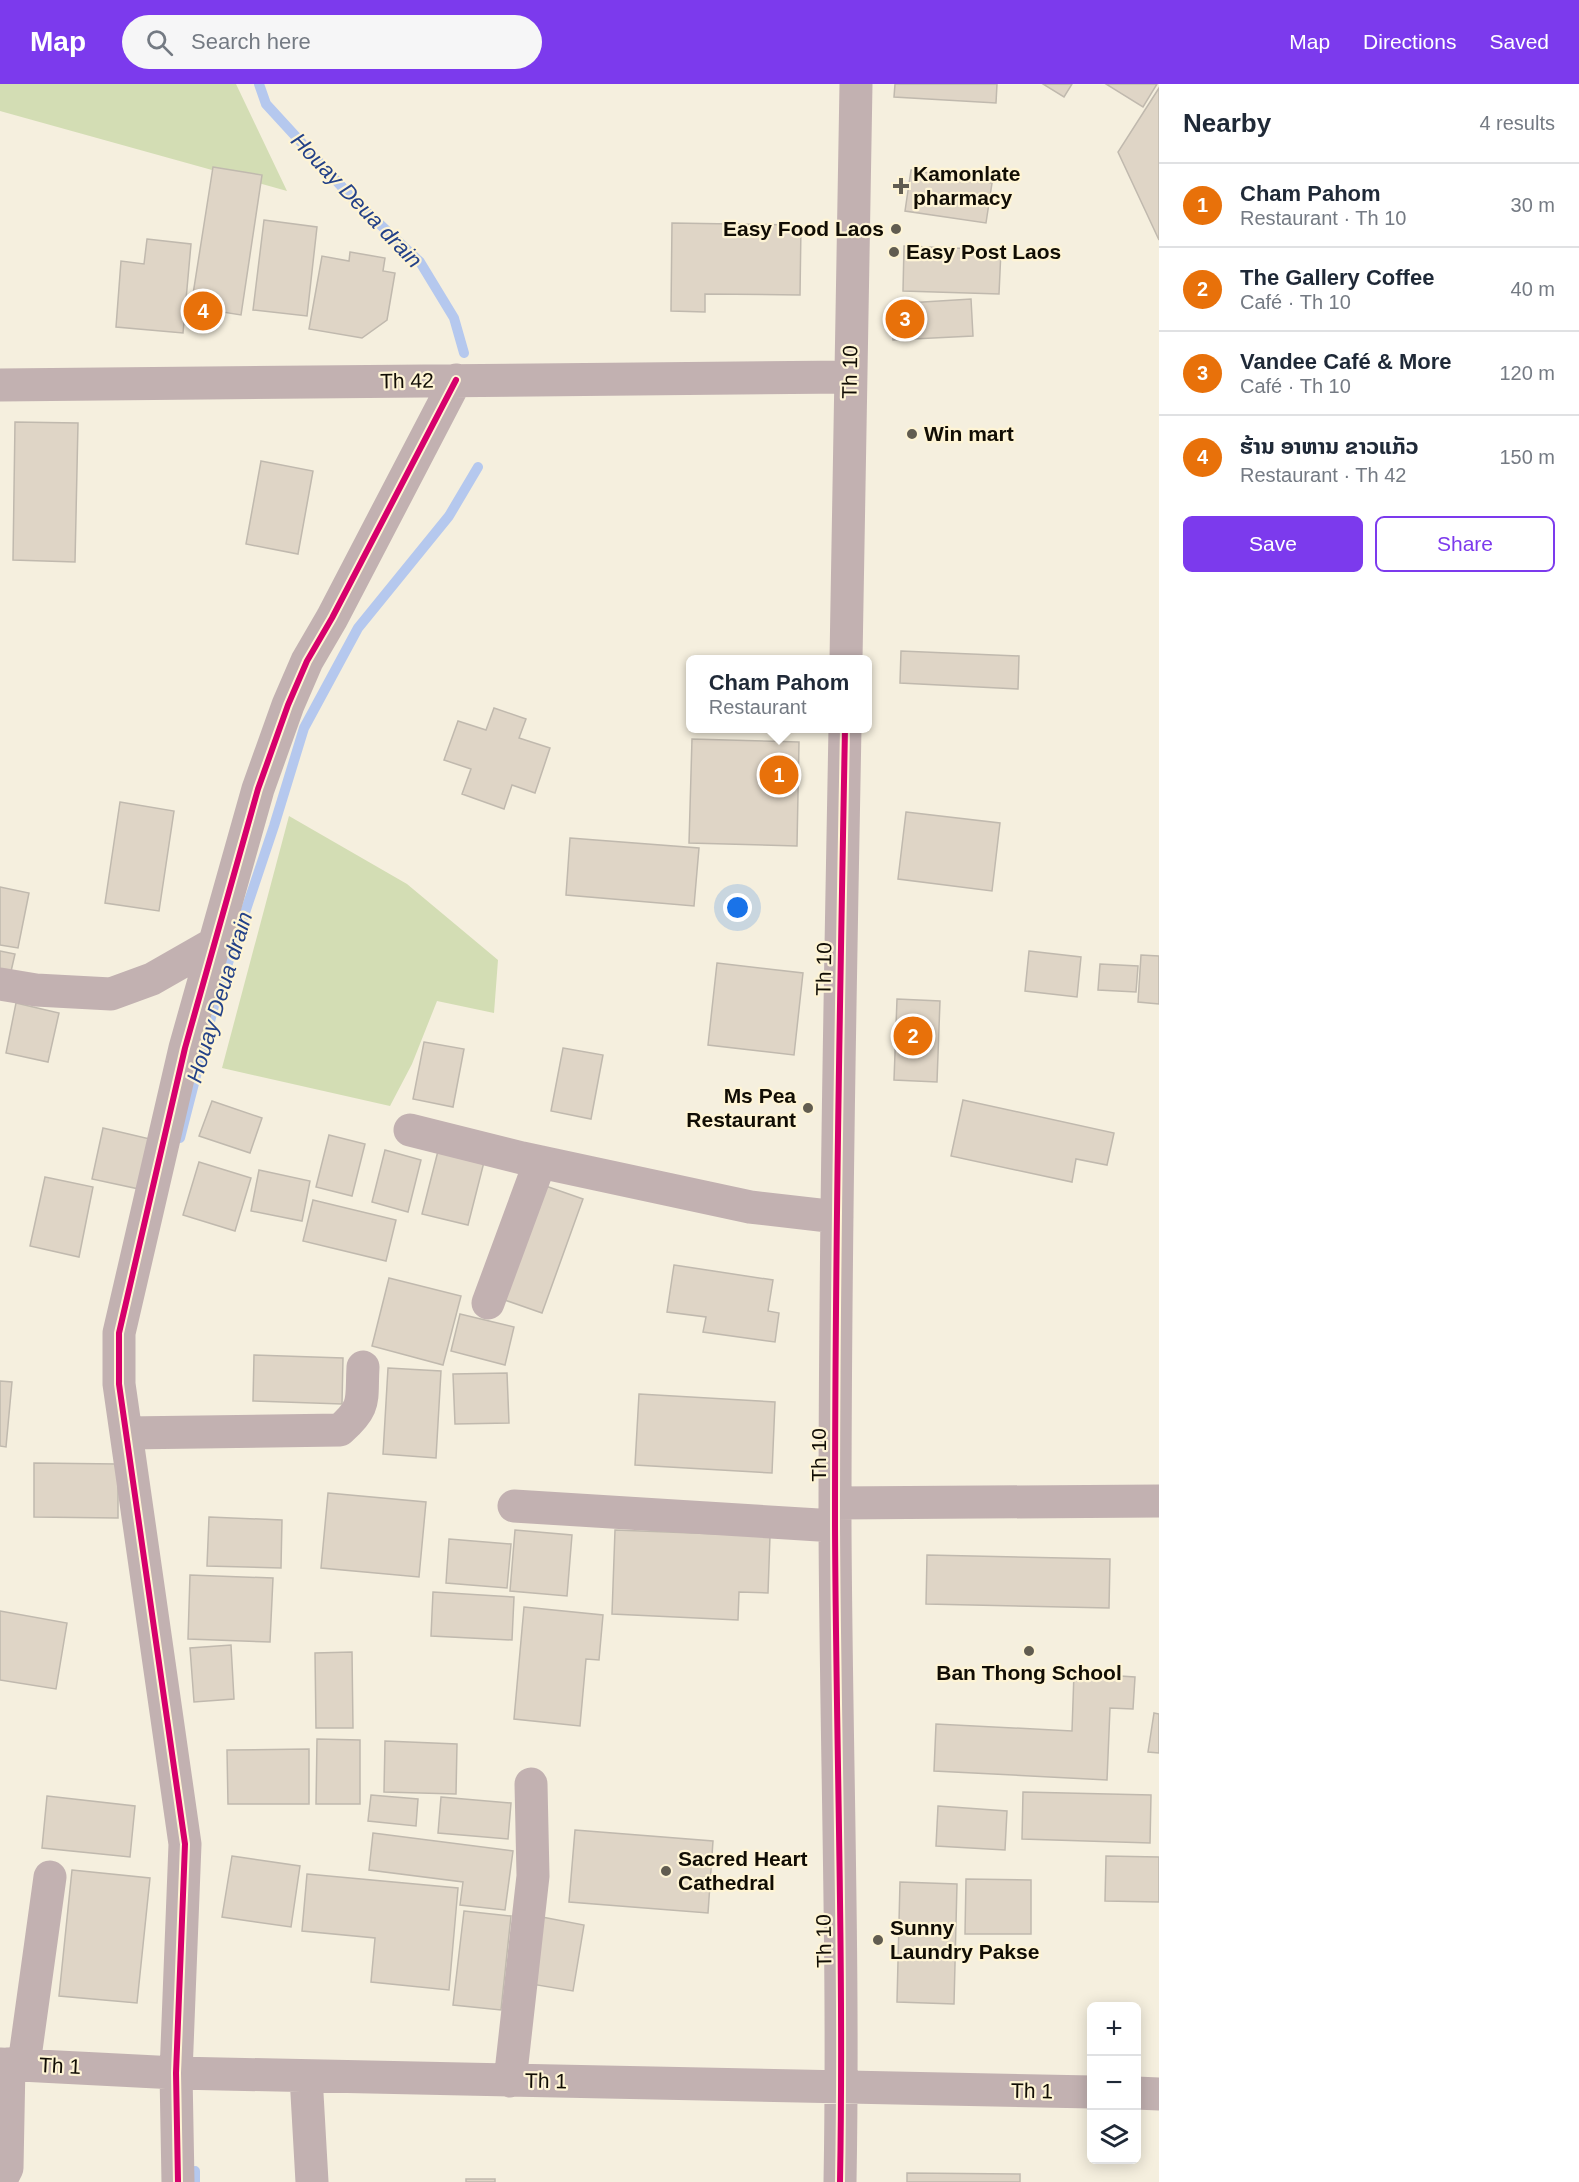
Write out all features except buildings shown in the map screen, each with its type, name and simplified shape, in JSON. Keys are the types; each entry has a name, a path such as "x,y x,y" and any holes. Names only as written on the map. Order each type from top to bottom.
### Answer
{"street":[{"name":"Th 10","path":"846,655 856,84"},
{"name":"Th 42","path":"0,386 850,377"},
{"path":"178,2182 176,2073 185,1845 137,1433 118,1384 119,1333 185,1047 258,789 302,672 456,380"},
{"name":"Th 10","path":"840,2182 842,2087 835,1515 844,733"},
{"path":"0,984 36,990 111,994 152,979 214,943"},
{"path":"410,1130 540,1162 750,1207 837,1217"},
{"path":"488,1303 540,1162"},
{"path":"137,1433 340,1430 356,1416 361,1406 363,1367"},
{"path":"514,1506 835,1515 1159,1501"},
{"path":"510,2081 533,1876 531,1784"},
{"path":"0,2182 7,2168 11,2064 50,1877"},
{"name":"Th 1","path":"11,2064 176,2073 1087,2092"},
{"path":"306,2076 312,2182"},
{"path":"1141,2093 1159,2094"}],"green space":[{"path":"0,84 236,84 287,191 0,111"},
{"path":"289,816 407,884 498,960 494,1013 437,1001 412,1064 390,1106 222,1068"}],"waterway":[{"name":"Houay Deua drain","path":"259,84 266,104 354,200 420,262 454,318 464,353"},
{"name":"Houay Deua drain","path":"180,1138 215,1002 304,728 358,628 449,516 478,467"},
{"name":"Houay Deua drain","path":"195,2171 195,2182"}],"cycle path":[{"path":"178,2182 176,2073 185,1844 119,1384 119,1333 185,1048 258,789 288,705 307,661 332,618 456,380"},
{"path":"840,2182 841,2018 835,1425 845,733"}],"place":[{"name":"Kamonlate pharmacy","path":"901,186"},
{"name":"Easy Food Laos","path":"896,229"},
{"name":"Easy Post Laos","path":"894,252"},
{"name":"ຮ້ານ ອາຫານ ຂາວແກັວ","path":"203,311"},
{"name":"Vandee Café & More","path":"905,319"},
{"name":"Win mart","path":"912,434"},
{"name":"Cham Pahom","path":"779,775"},
{"name":"The Gallery Coffee","path":"913,1036"},
{"name":"Ms Pea Restaurant","path":"808,1108"},
{"name":"Ban Thong School","path":"1029,1651"},
{"name":"Sacred Heart Cathedral","path":"666,1871"},
{"name":"Sunny Laundry Pakse","path":"878,1940"}]}
